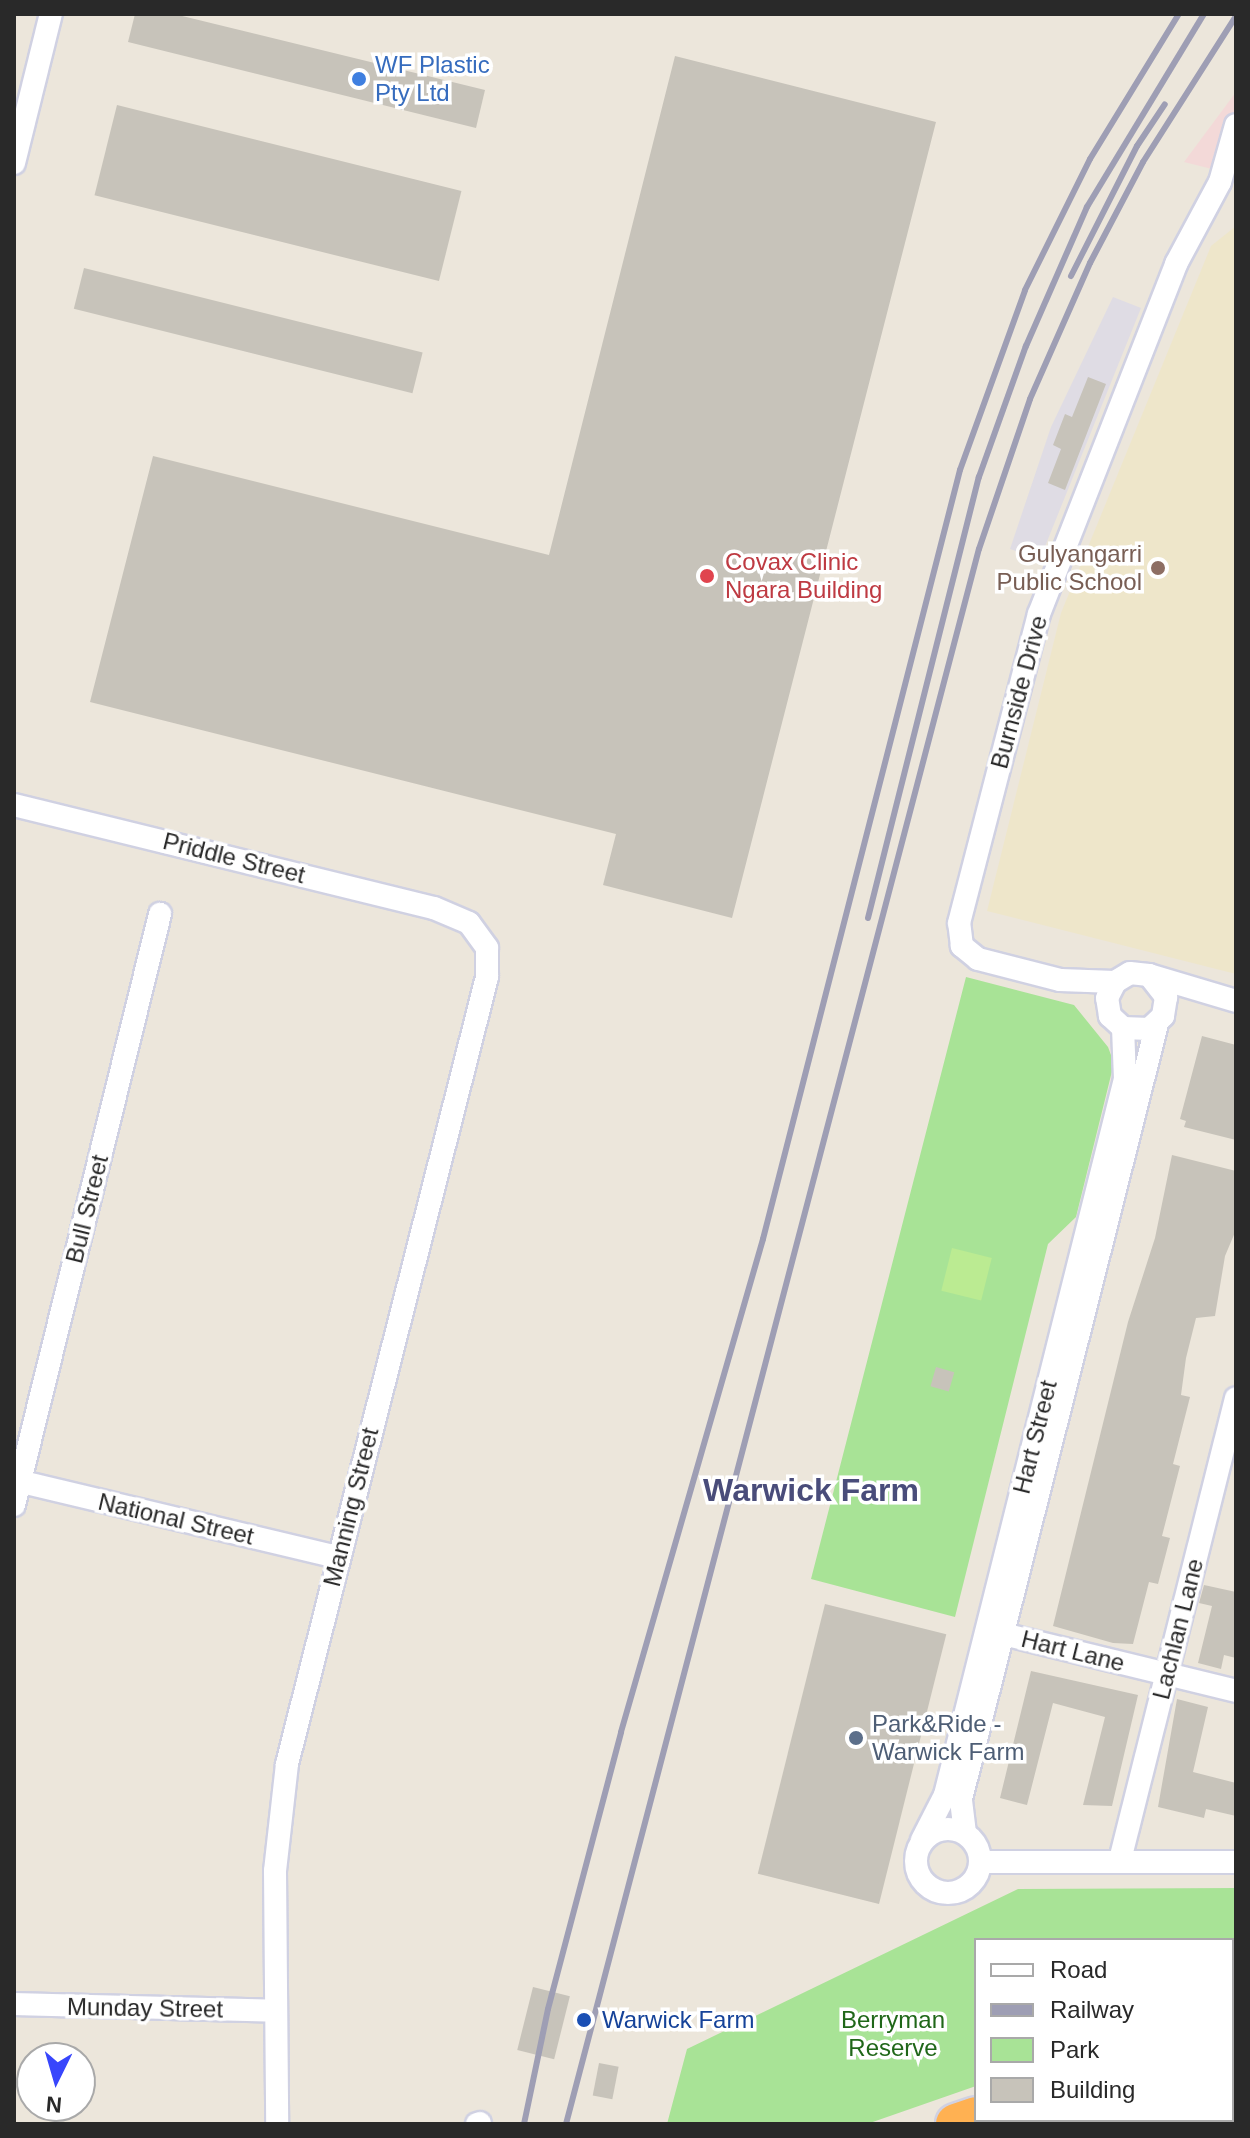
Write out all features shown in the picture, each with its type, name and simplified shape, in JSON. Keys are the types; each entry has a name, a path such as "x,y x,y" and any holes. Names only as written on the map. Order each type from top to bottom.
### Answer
{"street":[{"path":"14,163 51,14"},
{"name":"Burnside Drive","path":"1115,982 1060,980 968,954 958,936 959,923 1039,614 1176,264 1220,182 1236,125"},
{"name":"Priddle Street","path":"14,805 453,914"},
{"name":"Bull Street","path":"14,1505 17,1481 160,914"},
{"name":"Manning Street","path":"277,2124 278,1822 298,1713 487,977 489,962 480,934 453,914"},
{"path":"1206,994 1161,1015 1140,1032 1116,1022 1107,998 1115,982 1130,973 1149,975 1236,1001"},
{"path":"1149,975 1162,988 1161,1015"},
{"name":"Burnside Drive","path":"1060,980 1116,1022"},
{"name":"Hart Street","path":"965,1833 961,1799 1161,1015"},
{"name":"Hart Street","path":"922,1840 945,1795 1125,1079 1116,1022"},
{"name":"Lachlan Lane","path":"1120,1860 1236,1398"},
{"name":"National Street","path":"17,1481 338,1557"},
{"name":"Hart Lane","path":"1003,1634 1236,1691"},
{"path":"947,1828 965,1833 976,1845 980,1862 966,1888 935,1891 915,1866 922,1840 947,1828"},
{"path":"980,1862 1236,1862"},
{"name":"Munday Street","path":"14,2004 275,2011"}],"shaded area":[{"path":"1236,92 1236,175 1184,162"},
{"name":"Gulyangarri Public School","path":"1236,226 1236,974 987,911 1061,613 1211,246"},
{"path":"1113,297 1141,308 1040,559 1010,549 1051,427"}],"green space":[{"path":"966,977 1074,1005 1108,1047 1114,1063 1076,1217 1048,1244 955,1617 811,1579"},
{"path":"952,1248 992,1258 981,1301 941,1291"},
{"name":"Berryman Reserve","path":"1236,1888 1236,1995 1234,1938 974,1938 974,2087 867,2124 667,2124 687,2049 1018,1889"}],"building":[{"path":"135,14 174,14 485,90 476,128 128,42"},
{"path":"675,56 936,122 732,918 603,885 616,834 90,702 153,456 549,555"},
{"path":"117,105 461,191 439,281 95,195"},
{"path":"84,268 423,352 412,393 74,309"},
{"path":"1088,377 1106,384 1065,490 1048,483 1061,449 1053,445 1065,414 1072,417"},
{"path":"1202,1036 1236,1045 1236,1140 1184,1127 1186,1121 1180,1119"},
{"path":"1172,1155 1236,1171 1236,1230 1225,1256 1215,1316 1196,1318 1186,1358 1181,1395 1190,1397 1173,1464 1180,1466 1162,1536 1170,1538 1158,1584 1149,1582 1133,1644 1113,1643 1053,1626 1128,1322 1155,1238"},
{"path":"936,1367 954,1372 949,1391 930,1386"},
{"path":"1204,1585 1236,1592 1236,1658 1224,1655 1221,1669 1198,1663 1212,1606 1199,1603"},
{"name":"Park&Ride - Warwick Farm","path":"825,1604 946,1634 879,1904 758,1874"},
{"path":"1031,1671 1138,1695 1112,1806 1083,1805 1105,1717 1053,1703 1027,1805 1000,1798"},
{"path":"1177,1699 1208,1707 1193,1772 1236,1783 1236,1816 1206,1809 1204,1818 1158,1807"},
{"path":"533,1987 570,1996 554,2059 517,2050"},
{"path":"599,2063 619,2067 612,2099 593,2095"}],"railway":[{"path":"524,2124 548,2009 621,1732 763,1239 960,470 1025,290 1090,159 1179,14"},
{"path":"868,918 979,477 1026,346 1087,207 1204,14"},
{"path":"566,2124 979,549 1030,399 1090,263 1143,162 1236,16"},
{"path":"1071,276 1137,146 1165,104"}],"place":[{"name":"WF Plastic Pty Ltd","path":"359,79"},
{"name":"Gulyangarri Public School","path":"1158,568"},
{"name":"Covax Clinic Ngara Building","path":"707,576"},
{"name":"Park&Ride - Warwick Farm","path":"856,1738"},
{"name":"Warwick Farm","path":"584,2020"}],"district":[{"name":"Warwick Farm","path":"811,1490"}]}
